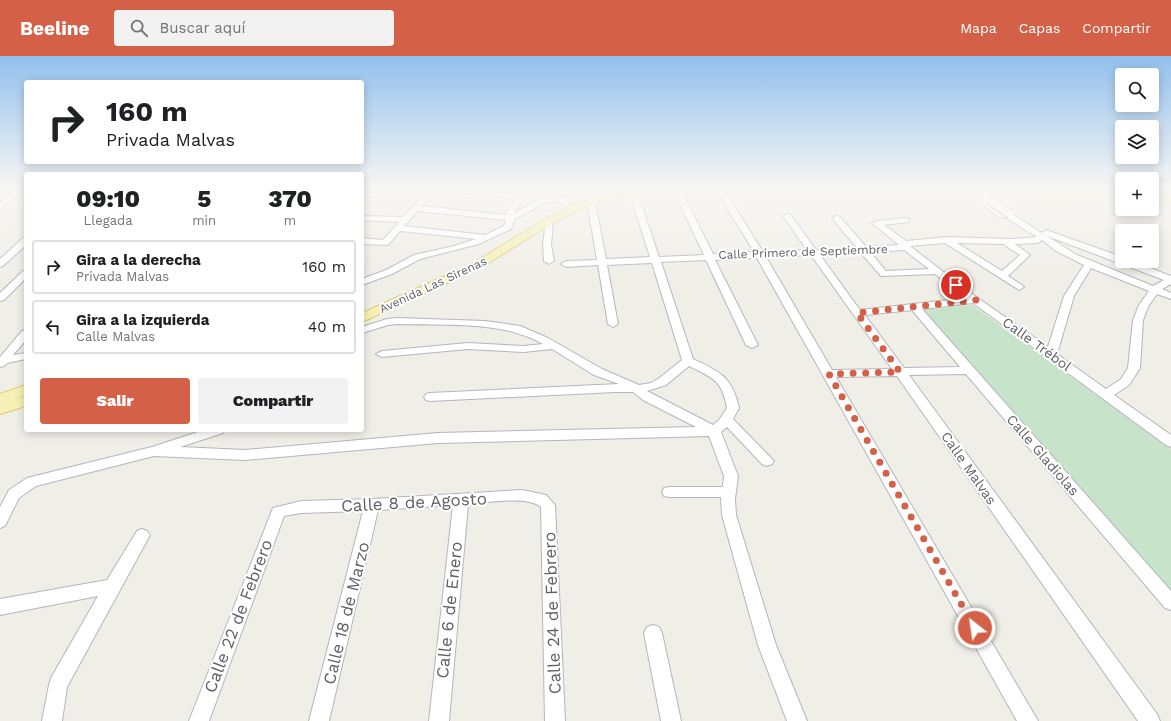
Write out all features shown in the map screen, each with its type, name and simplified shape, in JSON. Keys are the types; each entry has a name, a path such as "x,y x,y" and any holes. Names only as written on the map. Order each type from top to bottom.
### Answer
{"main road":[{"name":"Avenida Las Sirenas","path":"364,308 476,258 538,219"},
{"name":"Avenida Las Sirenas","path":"364,317 476,266 549,220"},
{"path":"0,399 24,391"},
{"path":"0,409 24,402"}],"street":[{"path":"384,219 405,220"},
{"path":"364,281 389,272 417,257 456,248 485,237 508,227 511,219"},
{"path":"594,219 613,324"},
{"path":"154,451 245,455 438,438 714,431 726,419 733,408 730,393 716,375 688,361 642,219"},
{"path":"691,219 752,345"},
{"path":"740,219 1028,721"},
{"name":"Calle Malvas","path":"789,219 1150,721"},
{"path":"837,219 884,274 938,271"},
{"path":"1007,219 1041,239 1052,243 1055,247 1090,264 1171,296"},
{"path":"1013,219 1041,239"},
{"path":"1020,219 1054,237 1075,243"},
{"path":"1025,219 1075,243 1115,258"},
{"path":"364,241 385,243 405,220"},
{"path":"549,220 547,245 549,261"},
{"name":"Calle Trébol","path":"906,220 876,223 976,300 1171,442"},
{"path":"398,228 485,237"},
{"name":"Calle Primero de Septiembre","path":"566,264 813,251 901,248 904,245 947,240 1004,241 1041,239"},
{"path":"947,240 1020,287"},
{"path":"1002,276 1026,255 1004,241"},
{"path":"0,264 24,242"},
{"path":"1051,354 1069,296 1090,264"},
{"path":"1142,268 1171,279"},
{"path":"0,298 24,275"},
{"path":"1107,394 1124,382 1134,368 1138,320 1144,305 1155,289 1171,279"},
{"path":"0,284 24,282"},
{"path":"857,313 976,300"},
{"name":"Calle Gladiolas","path":"915,307 1171,603"},
{"path":"364,329 387,322 485,324 516,328 553,346 598,372 632,385 647,397 714,431 731,476 729,492 730,515 767,645 797,721"},
{"path":"1,362 24,335"},
{"path":"382,354 468,346 524,349 553,346"},
{"path":"1,362 24,356"},
{"path":"430,397 615,388 638,389 653,387 670,378 688,361"},
{"path":"829,374 970,370"},
{"path":"726,419 767,461"},
{"path":"0,522 14,494 32,482 154,451 212,432"},
{"path":"669,492 729,492"},
{"name":"Calle 8 de Agosto","path":"278,512 301,507 372,505 522,495 541,499 548,504"},
{"name":"Calle 6 de Enero","path":"439,721 461,500"},
{"name":"Calle 24 de Febrero","path":"548,504 555,721"},
{"name":"Calle 18 de Marzo","path":"319,721 372,505"},
{"name":"Calle 22 de Febrero","path":"199,721 278,512"},
{"path":"52,721 58,685 112,586 142,535"},
{"path":"0,607 112,586"},
{"path":"653,633 671,721"}],"green space":[{"path":"972,305 1171,449 1171,596 923,310"}],"route":[{"path":"956,285 976,300 857,313 900,372 829,374 975,628"}]}
